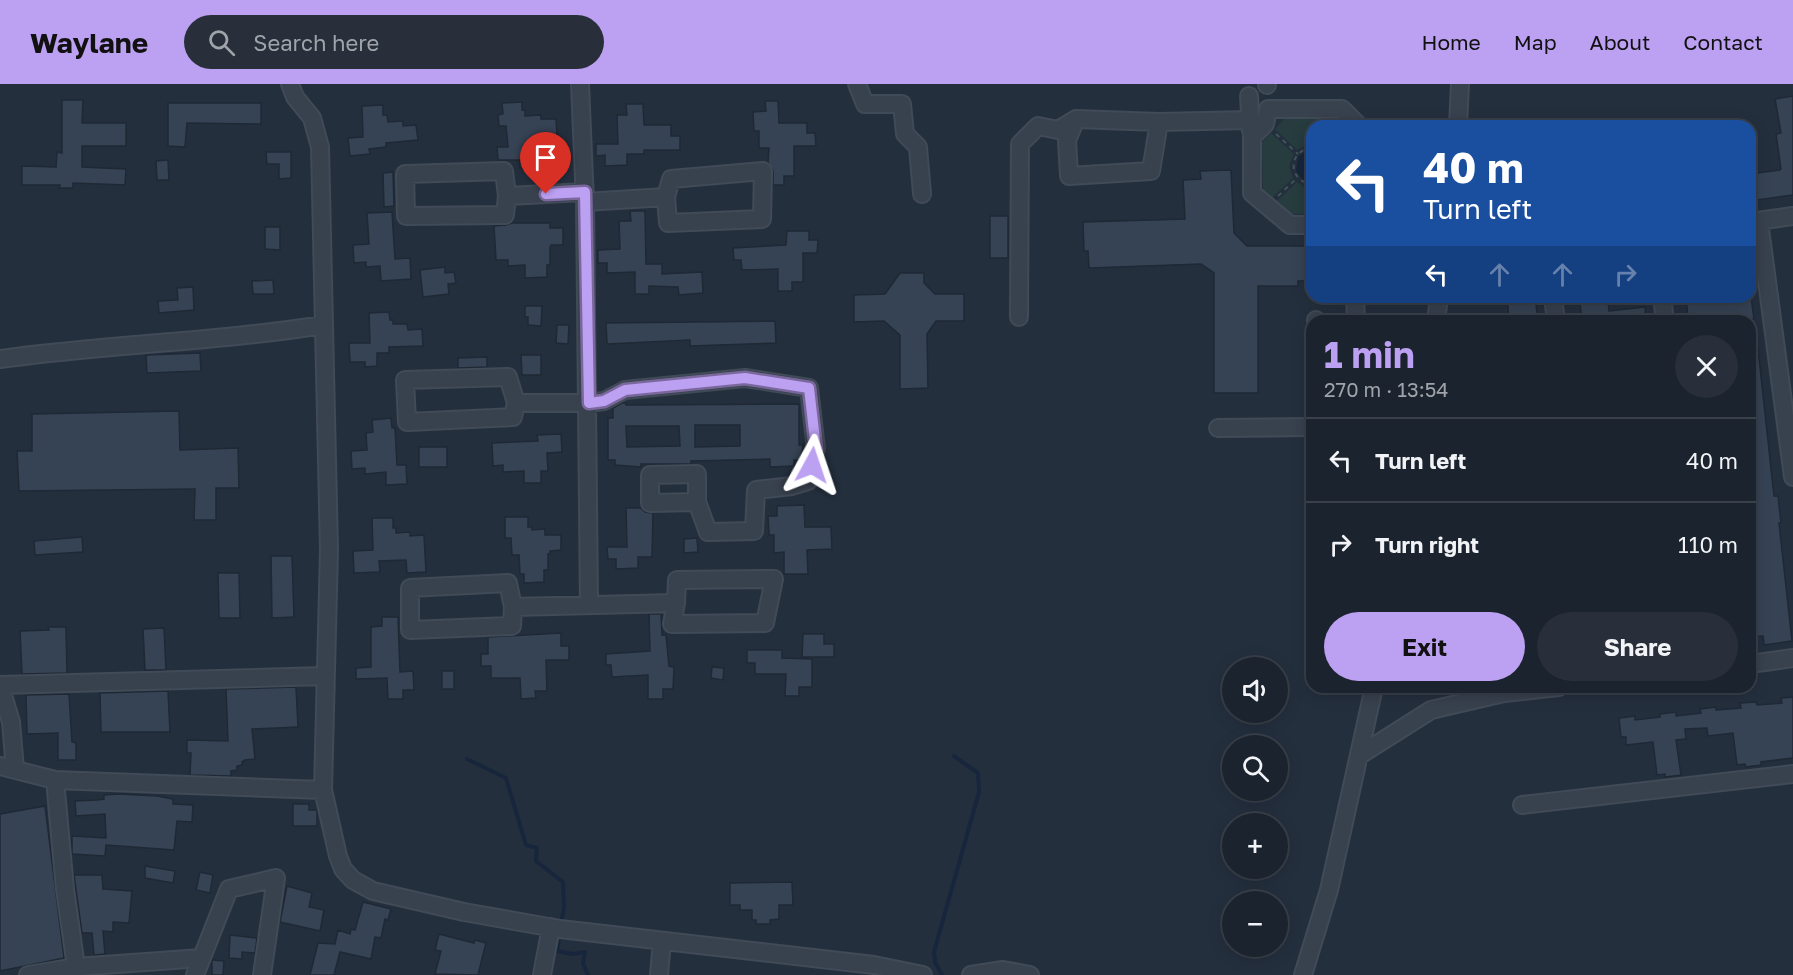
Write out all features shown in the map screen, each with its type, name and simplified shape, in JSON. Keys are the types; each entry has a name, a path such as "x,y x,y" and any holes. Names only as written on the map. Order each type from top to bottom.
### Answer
{"street":[{"path":"290,84 296,97 312,118 321,147 329,550 323,790 340,863 353,880 373,891 464,912 551,927 874,965 923,975"},
{"path":"580,84 585,197 589,403 589,605"},
{"path":"857,84 865,104 902,104 905,134 918,147 922,194"},
{"path":"1458,120 1460,84"},
{"path":"1248,88 1264,103"},
{"path":"1264,103 1251,137 1252,193 1290,225 1306,225"},
{"path":"1019,318 1020,144 1038,126 1058,130 1076,119 1159,122 1264,103 1342,109 1353,120"},
{"path":"1076,119 1067,140 1069,176 1151,171 1159,122"},
{"path":"504,171 507,196 505,215 406,216 405,174 504,171"},
{"path":"763,171 762,219 668,223 666,197 671,179 763,171"},
{"path":"507,196 666,197"},
{"path":"1756,222 1793,216"},
{"path":"1756,229 1793,477"},
{"path":"0,359 58,351 270,334 323,325"},
{"path":"508,377 516,403 513,417 407,422 405,380 508,377"},
{"path":"516,403 589,403 604,401 625,390 745,378 809,388 816,449 808,481 792,486 756,490 754,531 708,532 697,502"},
{"path":"1218,428 1306,427"},
{"path":"774,579 765,623 672,624 676,603 677,580 774,579"},
{"path":"508,583 513,607 512,626 410,630 410,588 508,583"},
{"path":"513,607 676,603"},
{"path":"1756,663 1793,658"},
{"path":"323,790 55,780 8,768 11,722 0,685 325,676"},
{"path":"1303,975 1329,890 1373,693"},
{"path":"1360,754 1431,710 1504,693"},
{"path":"1522,805 1793,774"},
{"path":"55,780 65,889 76,967"},
{"path":"195,975 229,890 276,878 262,975"},
{"path":"542,975 551,927"},
{"path":"659,975 662,941"},
{"path":"28,975 54,973 76,967 202,958"},
{"path":"971,975 1003,970 1030,975"}],"path":[{"path":"1264,103 1298,154"},
{"path":"1306,149 1298,154 1293,166 1297,178 1306,183"},
{"path":"1267,207 1297,178"}],"green space":[{"path":"1284,119 1339,120 1306,120 1306,146 1297,150 1275,129"},
{"path":"1271,133 1294,154 1289,166 1293,178 1271,199 1263,191 1262,142"},
{"path":"1297,182 1306,187 1306,214 1286,214 1275,203"}],"water":[{"path":"1306,151 1306,180 1302,179 1296,171 1298,157"}],"building":[{"path":"1793,96 1793,195 1756,200 1756,173 1781,169 1776,134 1781,133 1775,99"},
{"path":"62,100 83,100 82,123 126,123 126,146 82,146 82,167 126,169 125,185 73,183 73,188 59,188 60,185 22,185 22,166 56,167 57,152 62,153"},
{"path":"765,101 778,101 779,123 807,123 807,133 815,133 816,146 794,146 794,176 784,176 784,185 773,185 773,171 768,162 769,148 759,148 759,131 754,131 753,112 766,111"},
{"path":"522,102 525,116 541,115 541,119 556,119 557,137 544,138 545,157 539,157 540,167 520,168 520,160 498,160 497,147 508,147 506,126 499,126 498,115 503,114 502,103"},
{"path":"168,103 261,103 261,124 187,123 185,147 168,146"},
{"path":"626,104 643,104 644,125 671,125 671,136 680,136 680,150 644,150 644,154 627,154 627,165 605,166 605,155 596,156 596,144 618,144 617,115 627,115"},
{"path":"383,105 383,115 387,115 388,122 403,121 403,126 416,125 418,140 386,143 386,147 369,149 370,154 350,156 348,138 363,137 362,106"},
{"path":"266,152 291,152 291,178 279,179 279,164 267,164"},
{"path":"168,160 169,180 157,180 156,161"},
{"path":"1231,170 1234,233 1247,246 1306,246 1306,281 1298,281 1298,286 1258,286 1258,393 1214,393 1214,273 1201,264 1089,268 1088,251 1084,251 1083,222 1185,219 1183,180 1201,179 1200,171"},
{"path":"393,172 394,206 384,207 383,173"},
{"path":"630,211 645,211 646,264 662,264 662,274 702,272 703,293 679,295 678,287 649,286 649,294 635,294 635,272 607,273 607,263 598,263 598,250 620,249 619,221 631,221"},
{"path":"392,212 395,259 410,258 411,279 381,281 380,266 366,267 366,262 354,263 353,245 369,244 367,213"},
{"path":"990,216 1008,216 1008,258 990,258"},
{"path":"512,223 550,223 550,228 563,228 563,245 551,245 550,248 547,277 525,278 525,265 508,266 508,260 496,260 494,226"},
{"path":"265,227 280,227 280,250 265,249"},
{"path":"787,231 809,231 809,240 818,240 817,253 803,253 803,282 792,282 792,291 778,291 778,269 742,270 741,260 734,260 733,248 786,245"},
{"path":"445,267 445,273 454,272 456,283 448,284 449,294 423,297 420,270"},
{"path":"900,273 924,273 924,283 935,294 964,294 964,321 936,321 927,334 928,388 900,389 900,335 884,321 854,322 854,295 885,294"},
{"path":"273,280 274,294 253,294 252,281"},
{"path":"193,287 194,310 159,313 158,301 178,300 177,288"},
{"path":"1508,303 1536,303 1537,315 1508,315"},
{"path":"1580,303 1608,303 1609,311 1645,307 1646,315 1581,315"},
{"path":"1687,303 1752,303 1753,315 1724,314 1688,315"},
{"path":"525,306 542,306 541,326 528,325"},
{"path":"389,312 393,324 407,324 408,330 422,329 423,346 389,347 389,353 377,353 377,366 365,367 365,362 350,362 349,343 370,343 369,313"},
{"path":"775,321 776,343 690,346 690,340 607,344 606,323"},
{"path":"557,325 569,325 568,344 556,343"},
{"path":"1756,349 1758,349 1774,496 1778,496 1792,641 1764,645 1763,636 1756,637"},
{"path":"200,353 201,371 147,373 146,355"},
{"path":"521,355 541,355 541,375 522,375"},
{"path":"487,357 487,367 458,368 458,358"},
{"path":"622,403 626,405 799,404 799,445 803,445 802,460 794,460 794,466 770,467 770,459 691,461 691,464 641,464 641,467 615,465 615,460 608,460 608,418 613,418 613,408","holes":["695,425 740,425 740,446 695,447","626,426 679,426 680,446 627,447"]},
{"path":"179,411 180,450 238,448 239,488 216,488 216,520 194,520 195,489 19,491 17,451 32,451 32,414"},
{"path":"391,418 392,428 395,428 397,465 406,465 407,484 386,485 386,472 365,474 365,468 352,469 351,451 367,450 366,433 373,432 372,420"},
{"path":"561,434 562,452 547,453 548,471 541,471 541,483 524,483 524,471 503,472 503,465 493,466 492,443 538,441 537,435"},
{"path":"419,447 447,447 447,467 419,467"},
{"path":"804,505 805,527 831,527 832,549 807,550 808,574 784,574 784,552 774,553 774,535 769,535 768,516 777,516 777,506"},
{"path":"626,508 641,508 645,512 653,513 652,557 638,557 638,568 616,569 616,559 608,559 607,547 627,547"},
{"path":"505,517 528,517 528,527 532,527 532,530 545,529 545,535 561,535 561,550 550,551 548,554 548,570 544,570 544,582 524,583 524,574 520,574 519,555 512,555 511,538 505,538"},
{"path":"372,518 393,518 393,528 396,528 396,533 410,532 410,536 424,535 426,572 407,573 406,560 379,561 380,572 354,573 353,551 373,550"},
{"path":"82,537 83,552 35,555 34,541"},
{"path":"697,538 698,552 684,553 684,539"},
{"path":"271,556 292,556 294,617 272,618"},
{"path":"218,573 239,573 240,618 219,618"},
{"path":"649,614 661,614 662,635 666,635 669,666 674,667 673,689 663,689 663,699 648,699 648,675 612,677 611,665 606,665 606,654 650,651"},
{"path":"382,617 398,617 400,672 413,671 414,690 403,690 403,699 388,699 387,678 356,679 356,668 371,667 371,627 382,626"},
{"path":"48,627 66,627 67,673 22,674 20,631 49,630"},
{"path":"164,628 166,670 145,670 143,629"},
{"path":"561,633 561,646 569,646 569,660 546,660 547,691 535,691 536,698 521,699 520,678 491,678 491,666 481,666 481,654 488,654 488,637"},
{"path":"803,634 824,634 824,644 834,644 834,657 802,657"},
{"path":"747,650 782,650 782,658 812,659 812,687 799,687 799,696 785,696 786,674 755,674 755,663 747,663"},
{"path":"712,667 724,668 723,680 711,678"},
{"path":"442,671 454,671 454,689 442,689"},
{"path":"296,687 298,727 252,729 255,759 242,762 242,765 237,766 237,770 231,771 231,776 190,775 191,753 187,753 187,740 228,741 226,689"},
{"path":"168,691 170,732 101,732 100,693"},
{"path":"69,694 72,742 76,743 76,760 58,760 58,733 27,734 26,695"},
{"path":"1793,697 1793,758 1761,762 1761,765 1746,767 1745,764 1737,765 1733,733 1708,736 1707,728 1685,729 1686,739 1676,740 1681,775 1665,777 1665,774 1657,775 1653,742 1626,745 1626,737 1621,737 1619,718 1635,716 1635,720 1660,717 1660,714 1676,712 1676,716 1701,713 1700,709 1741,708 1740,703 1756,702 1757,705 1782,703 1781,698"},
{"path":"104,795 157,796 173,799 173,804 193,805 192,822 177,821 174,850 106,845 105,856 72,854 72,836 106,838 105,814 76,816 75,801 104,799"},
{"path":"293,804 309,804 309,810 317,810 317,826 293,826"},
{"path":"45,806 64,958 0,971 0,814"},
{"path":"145,866 175,871 173,883 145,878"},
{"path":"200,872 213,875 210,893 196,890"},
{"path":"74,875 102,875 103,889 132,891 129,923 113,922 113,932 103,931 105,954 94,955 92,933 82,933"},
{"path":"792,882 793,905 779,905 779,919 770,920 770,924 756,924 756,920 752,920 752,910 740,910 740,905 730,905 730,883"},
{"path":"287,886 312,893 309,907 324,910 320,931 280,922"},
{"path":"363,902 391,909 388,920 385,919 381,938 375,937 371,959 340,952 334,975 310,975 318,943 335,944 338,930 350,934 351,929 355,930"},
{"path":"439,934 474,943 475,940 486,943 478,975 435,974 441,951 435,950"},
{"path":"230,935 257,938 255,953 242,952 242,959 229,958"},
{"path":"212,960 224,961 223,975 212,975"}],"waterway":[{"path":"942,975 935,962 934,952 979,792 978,773 954,756"},
{"path":"467,759 506,778 526,845 537,848 536,861 563,882 564,907 561,925"},
{"path":"560,933 557,951 573,954 585,952 583,963 588,975"}],"route":[{"path":"546,194 585,192 589,403 604,401 625,390 745,378 809,388 816,449 812,465"}]}
